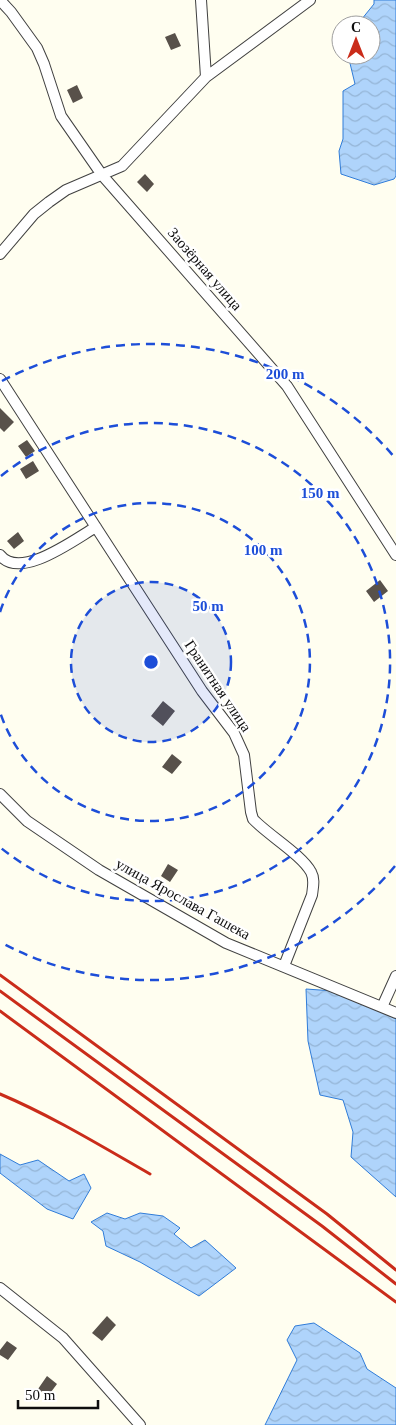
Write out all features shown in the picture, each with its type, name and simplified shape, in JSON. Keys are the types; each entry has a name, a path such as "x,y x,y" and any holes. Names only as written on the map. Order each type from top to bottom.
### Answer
{"street":[{"name":"Заозёрная улица","path":"0,0 37,48 61,116 102,175 287,386 396,555"},
{"path":"202,0 206,77"},
{"path":"0,254 34,214 66,190 122,166 206,77 310,0"},
{"name":"Гранитная улица","path":"0,379 202,691 234,733 244,755 253,818 304,862 311,872 314,884 312,895 284,966"},
{"path":"0,555 8,562 15,564 35,560 52,553 96,527"},
{"name":"улица Ярослава Гашека","path":"0,794 26,821 99,870 226,943 396,1013"},
{"path":"382,1007 396,976"},
{"path":"0,1288 63,1338 140,1425"}],"water":[{"path":"374,0 396,0 396,176 394,179 374,185 341,174 339,151 343,139 343,91 355,84 350,65 381,65 381,15 365,15 374,4"},
{"path":"306,989 334,991 369,1004 396,1019 396,1197 351,1157 353,1132 343,1100 320,1095 308,1041"},
{"path":"0,1154 20,1165 38,1160 69,1181 84,1174 91,1188 73,1219 47,1209 0,1173"},
{"path":"107,1213 125,1219 140,1213 163,1216 180,1228 174,1234 191,1248 205,1240 236,1268 199,1296 140,1262 106,1246 103,1231 91,1222"},
{"path":"314,1323 360,1353 367,1369 396,1388 396,1425 265,1425 297,1360 287,1340 295,1326"}],"building":[{"path":"175,33 181,46 171,50 165,37"},
{"path":"77,85 83,98 73,103 67,90"},
{"path":"145,174 154,184 147,192 137,182"},
{"path":"0,408 14,422 4,432 0,428"},
{"path":"27,440 35,451 26,457 18,446"},
{"path":"33,461 39,471 26,479 20,469"},
{"path":"18,532 24,541 14,549 7,541"},
{"path":"380,580 388,591 374,602 366,591"},
{"path":"163,701 175,711 163,726 151,716"},
{"path":"172,754 182,762 172,774 162,767"},
{"path":"168,864 178,870 170,882 161,876"},
{"path":"107,1316 116,1325 102,1341 92,1333"},
{"path":"7,1341 17,1348 8,1360 0,1355 0,1350"},
{"path":"47,1376 57,1384 48,1396 38,1389"}],"railway":[{"path":"0,975 327,1214 396,1270"},
{"path":"0,991 322,1226 396,1284"},
{"path":"0,1011 396,1302"},
{"path":"0,1094 95,1142 150,1174"}]}
